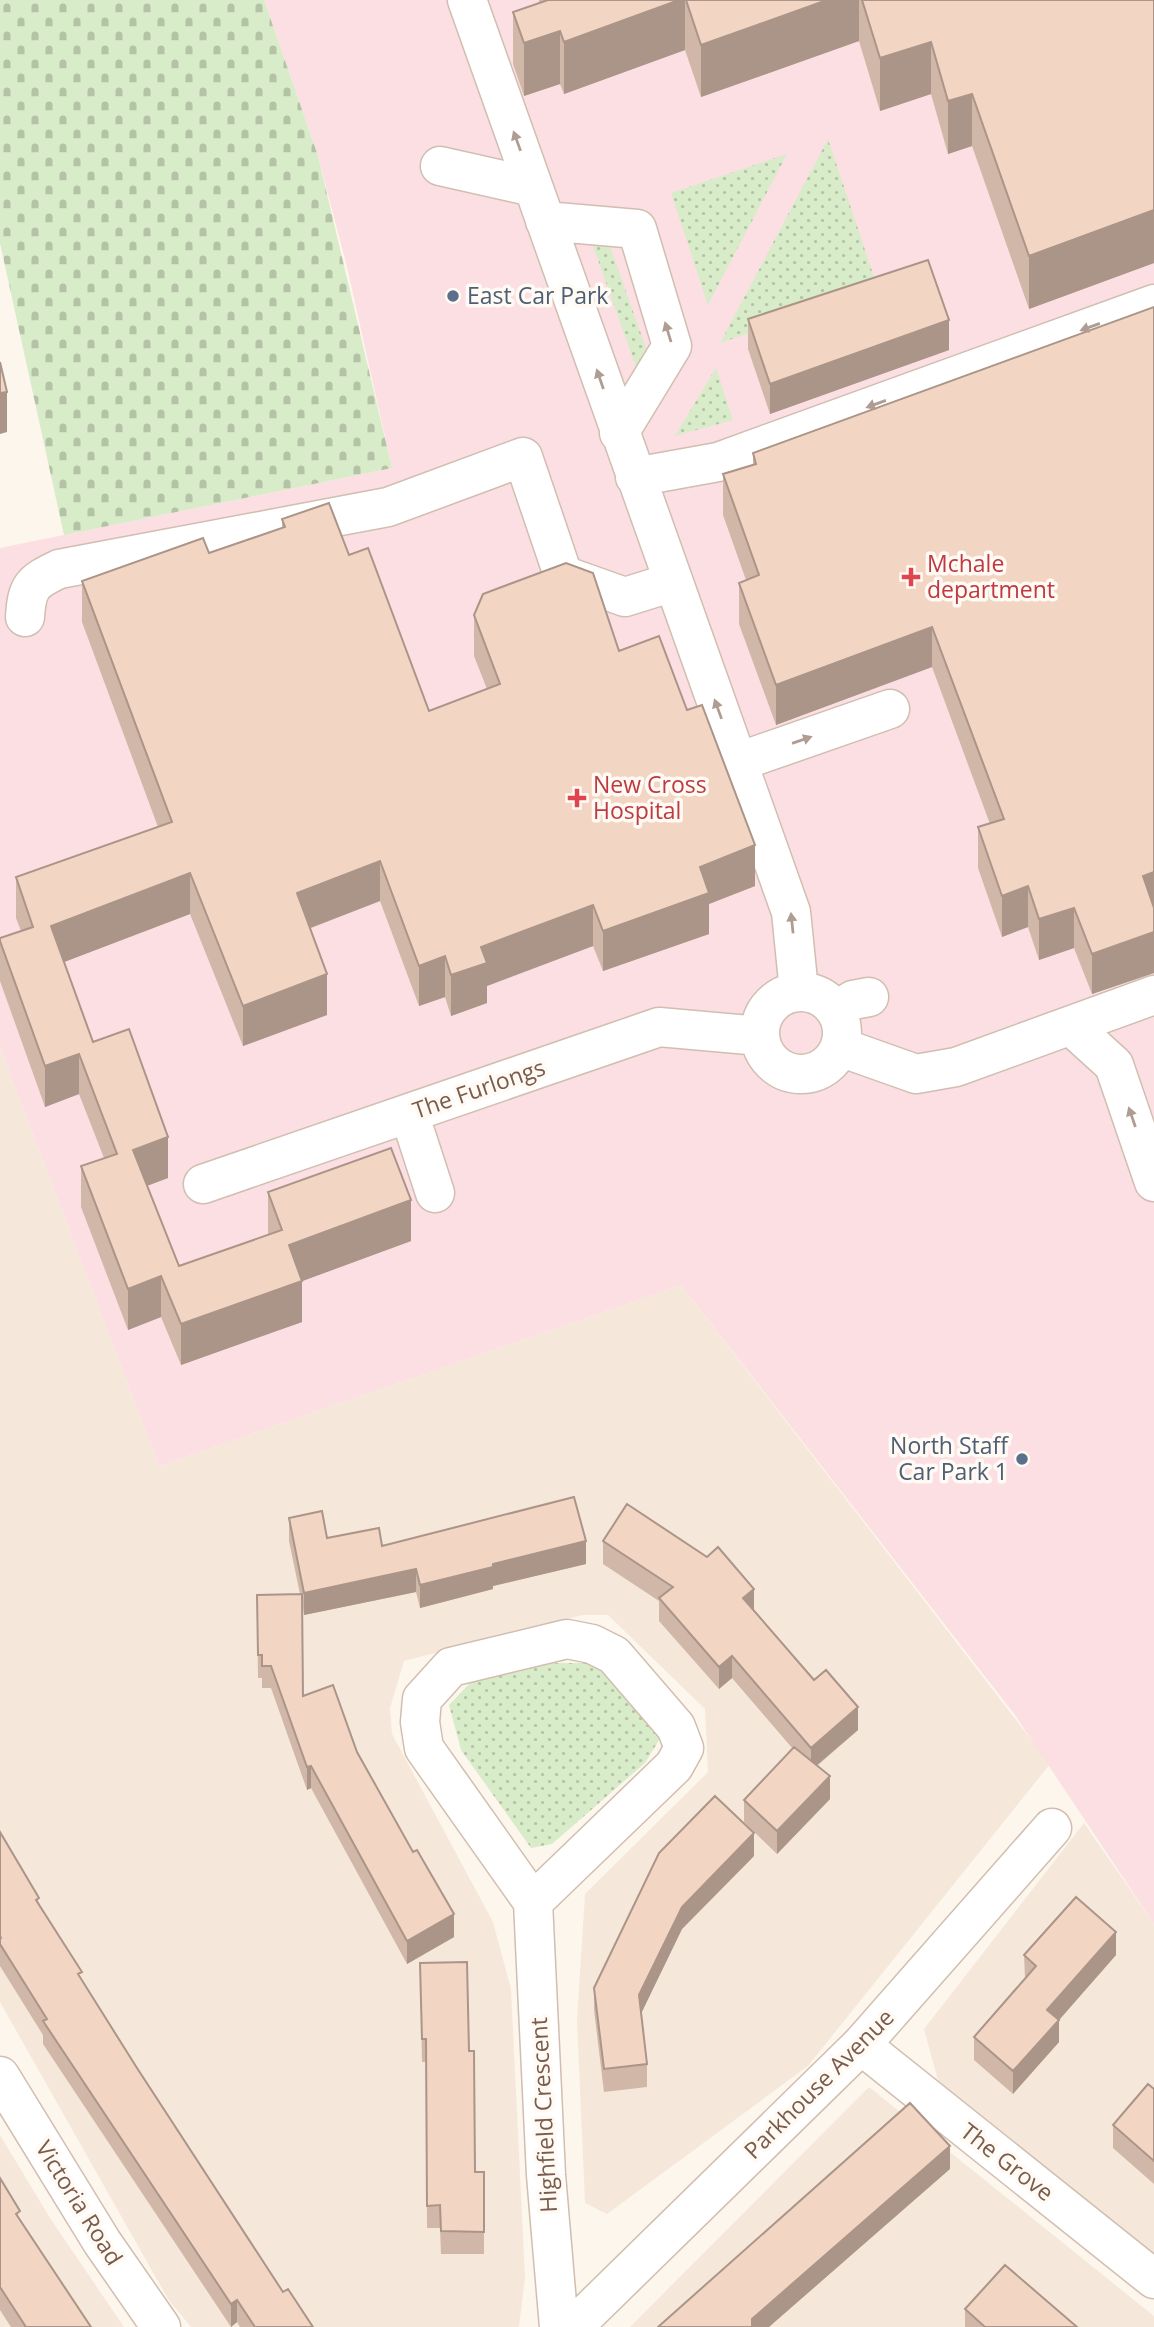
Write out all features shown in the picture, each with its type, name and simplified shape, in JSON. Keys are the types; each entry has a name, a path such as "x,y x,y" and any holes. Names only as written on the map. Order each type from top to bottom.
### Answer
{"street":[{"path":"467,0 791,912 799,991"},
{"path":"440,166 539,204 637,229 673,346 619,433"},
{"path":"635,477 718,462 1154,304"},
{"path":"25,617 27,594 36,581 59,569 388,507 523,457 563,575 625,597 673,582"},
{"path":"738,762 890,709"},
{"path":"848,1019 827,1066 802,1075 775,1066 766,1055 760,1036 762,1021 772,1002 785,994 799,991 824,998 916,1074 964,1066 1154,995"},
{"path":"1071,1026 1114,1065 1154,1182"},
{"name":"The Furlongs","path":"202,1184 659,1027 760,1036"},
{"path":"409,1113 435,1193"},
{"path":"567,1639 592,1644 614,1655 676,1727 684,1748 674,1766 533,1902 424,1748 420,1722 422,1699 451,1667 567,1639"},
{"name":"Parkhouse Avenue","path":"573,2327 861,2045 1052,1828"},
{"name":"Highfield Crescent","path":"533,1902 546,2175 559,2327"},
{"name":"The Grove","path":"861,2045 1154,2279"},
{"name":"Victoria Road","path":"0,2076 102,2242 161,2327"}],"shaded area":[{"name":"New Cross Hospital","path":"264,0 1154,0 1154,1924 1015,1715 681,1285 159,1466 0,1047 0,548 392,468 347,267 318,156"},
{"path":"0,1047 159,1466 681,1285 1050,1764 808,2066 607,2214 585,2203 577,2021 585,1894 708,1772 705,1709 608,1615 583,1615 404,1661 390,1708 392,1734 493,1922 511,1989 525,2277 519,2327 191,2327 168,2299 0,2002"},
{"path":"1084,1823 1154,1924 1154,2256 939,2084 924,2029"},
{"path":"869,2087 1154,2316 1154,2327 630,2327"},
{"path":"0,2135 50,2218 124,2327 0,2327"}],"green space":[{"path":"0,0 264,0 318,156 392,468 64,535 0,243"},
{"path":"828,139 878,289 720,343"},
{"path":"787,154 708,305 671,193"},
{"path":"607,238 652,365 637,370 592,243"},
{"path":"716,368 733,420 675,436"},
{"path":"522,1663 592,1663 624,1686 661,1737 645,1763 552,1844 531,1848 461,1750 449,1705 473,1680"}],"building":[{"path":"548,0 679,0 564,42 560,31 524,43 513,12"},
{"path":"686,0 827,0 701,45"},
{"path":"862,0 1154,0 1154,210 1029,256 972,94 948,101 931,42 880,58"},
{"path":"928,260 949,320 770,384 748,319"},
{"path":"1154,307 1154,872 1143,876 1154,908 1154,932 1092,954 1074,908 1039,919 1028,886 1002,896 978,827 1004,819 932,627 776,685 739,583 759,575 723,474 756,464 753,453"},
{"path":"0,362 7,392 0,393"},
{"path":"329,503 349,555 368,548 429,711 500,684 474,615 483,594 566,563 593,573 619,651 659,636 687,710 702,705 755,845 700,867 709,893 603,931 593,905 481,947 487,963 451,975 445,956 419,966 380,861 297,893 327,974 243,1006 190,873 51,926 93,1042 129,1029 168,1137 133,1150 179,1266 282,1230 268,1192 391,1148 411,1200 289,1245 302,1281 181,1324 161,1276 128,1289 81,1166 117,1154 79,1054 45,1066 0,938 33,927 16,877 172,822 82,581 203,538 209,553 285,527 282,519"},
{"path":"574,1497 586,1541 420,1585 416,1569 304,1593 289,1518 322,1511 327,1538 379,1528 382,1546"},
{"path":"627,1504 707,1557 718,1547 754,1589 743,1598 814,1680 826,1670 858,1707 811,1748 732,1656 719,1667 659,1598 673,1587 603,1541"},
{"path":"302,1594 303,1696 333,1685 357,1752 413,1852 417,1850 454,1914 407,1941 311,1766 307,1767 271,1666 262,1666 262,1655 258,1655 257,1595"},
{"path":"794,1747 830,1776 777,1831 744,1800"},
{"path":"715,1796 754,1833 682,1907 639,1995 647,2064 604,2069 594,1988 659,1853"},
{"path":"0,1832 39,1898 36,1900 82,1972 78,1974 137,2068 283,2292 288,2289 313,2327 255,2327 237,2300 231,2304 43,2021 47,2019 0,1944"},
{"path":"1076,1897 1116,1932 1047,2010 1059,2020 1013,2071 974,2037 1036,1966 1024,1955"},
{"path":"467,1962 469,2051 474,2051 475,2172 484,2172 484,2232 441,2231 440,2205 427,2206 426,2039 422,2039 420,1963"},
{"path":"1148,2084 1154,2089 1154,2161 1113,2125"},
{"path":"910,2103 950,2146 752,2319 752,2327 658,2327"},
{"path":"0,2178 20,2211 16,2214 91,2327 26,2327 0,2287"},
{"path":"1005,2265 1077,2327 985,2327 965,2309"}],"place":[{"name":"East Car Park","path":"453,296"},
{"name":"Mchale department","path":"911,577"},
{"name":"New Cross Hospital","path":"577,798"},
{"name":"North Staff Car Park 1","path":"1022,1459"}]}
